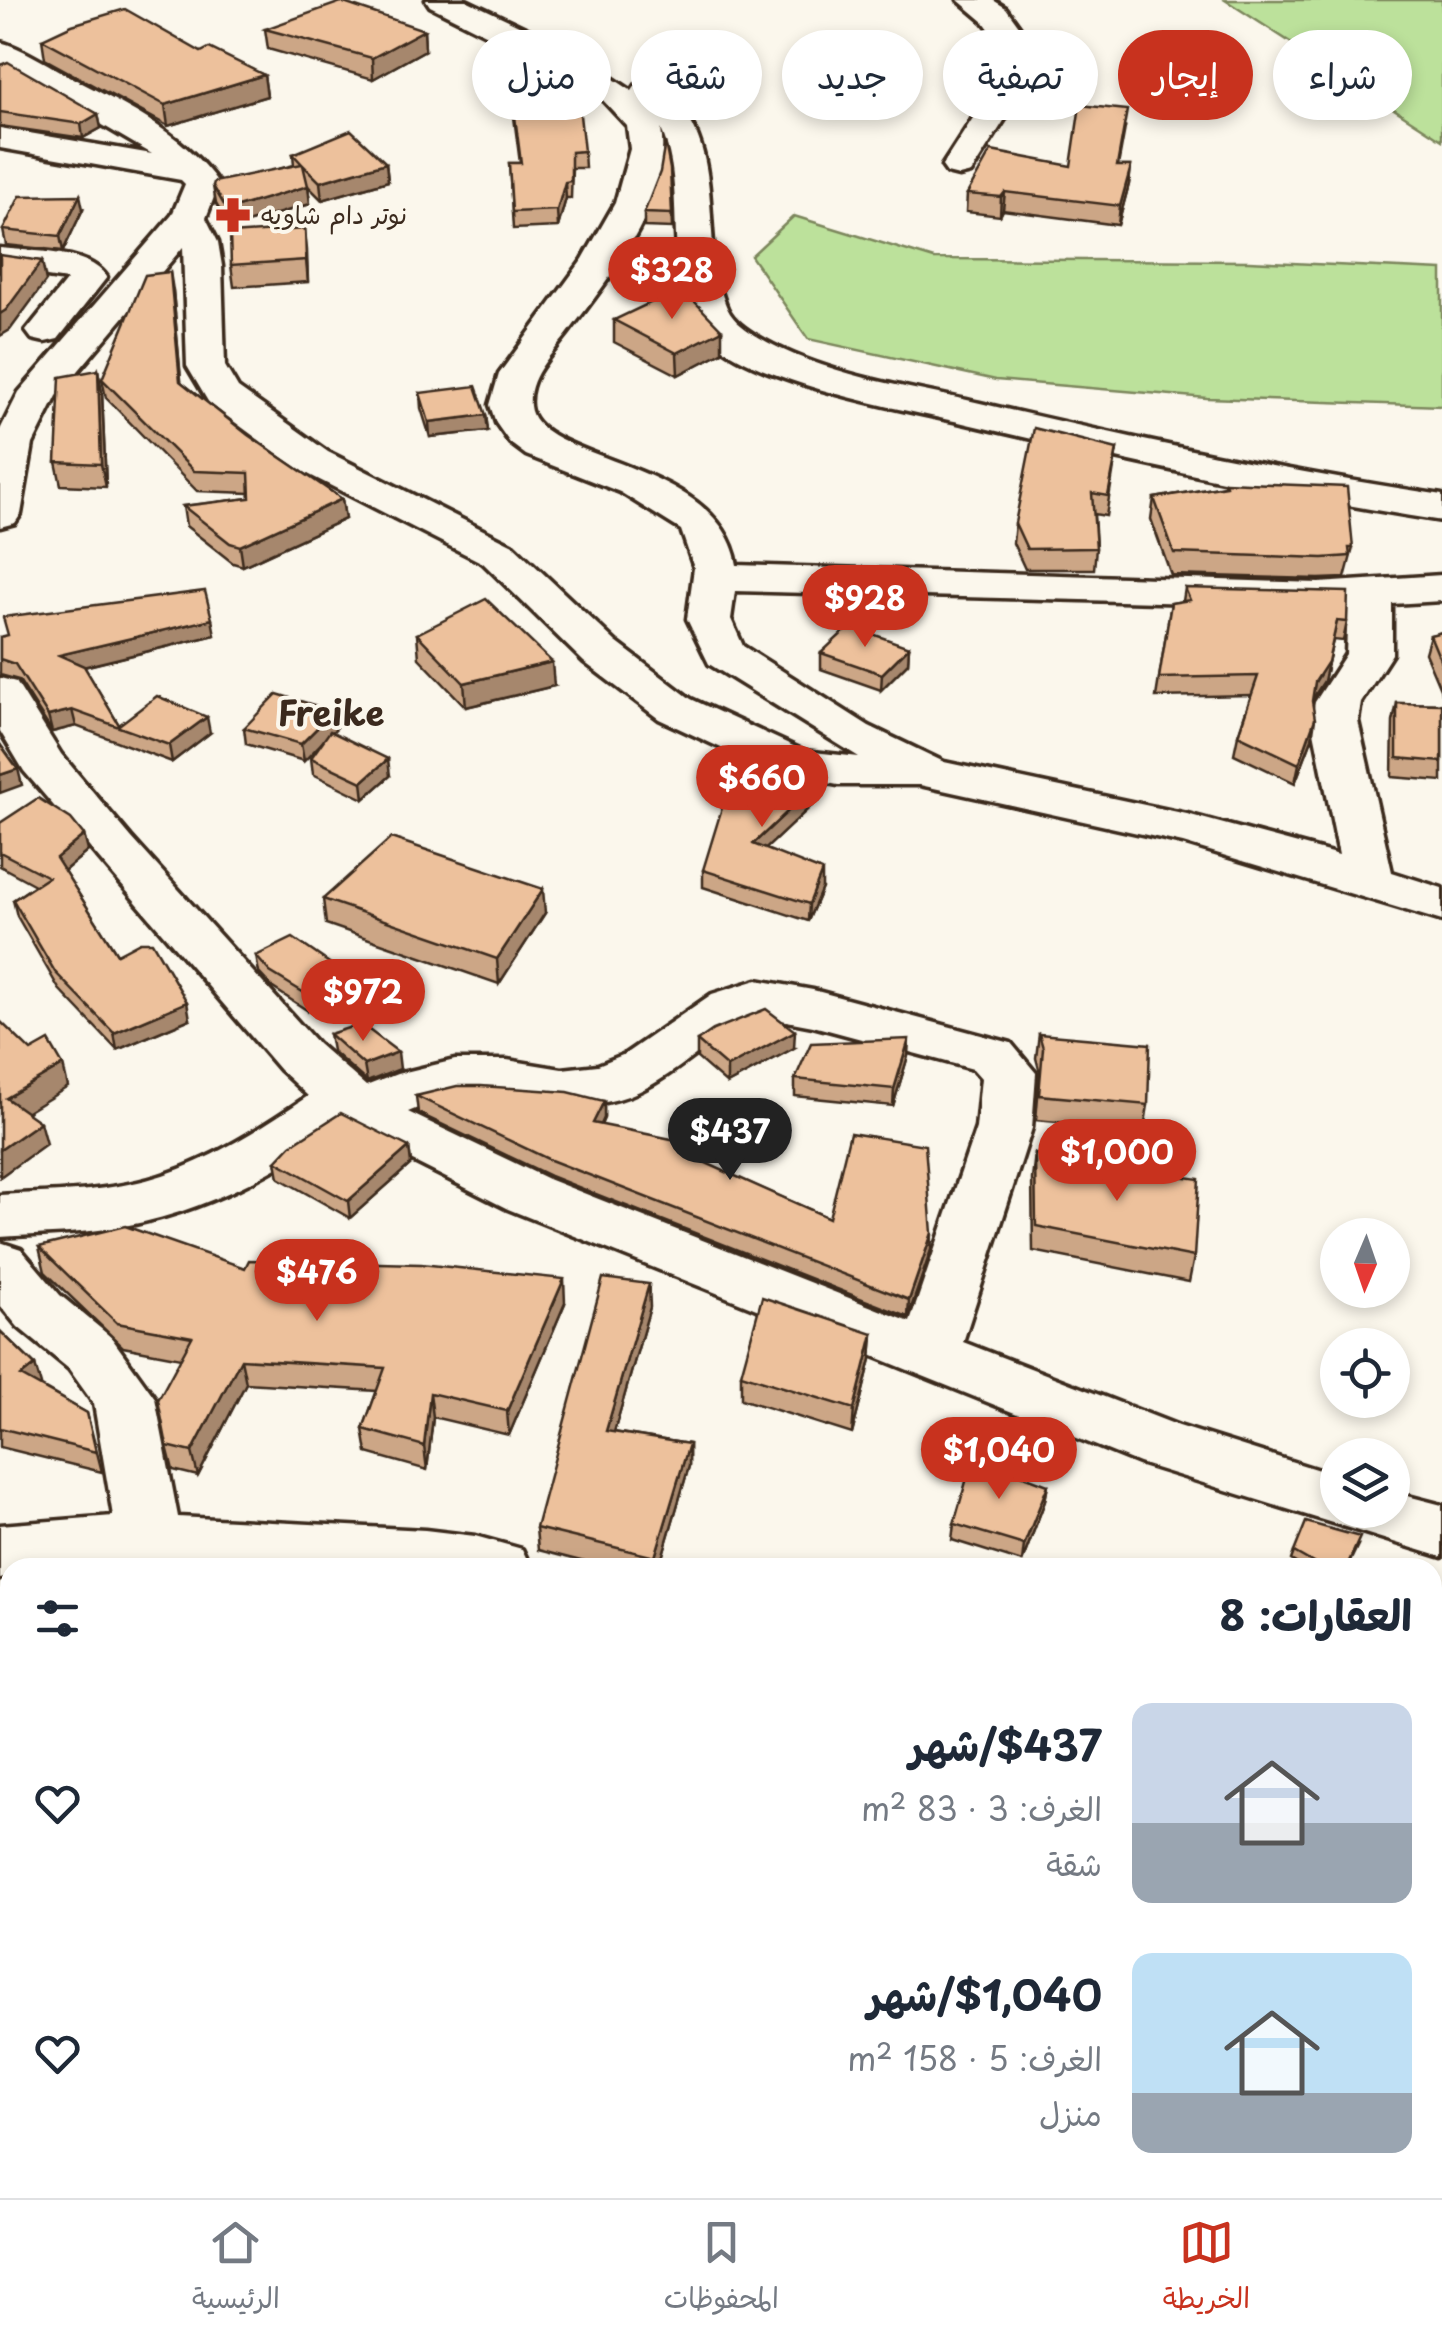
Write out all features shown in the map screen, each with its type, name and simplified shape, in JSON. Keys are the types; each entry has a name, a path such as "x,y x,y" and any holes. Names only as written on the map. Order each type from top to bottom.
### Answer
{"street":[{"path":"441,0 503,30"},
{"path":"958,166 1027,59 995,14 974,0"},
{"path":"0,52 152,138 197,172 202,184 188,218 38,392 4,457 0,514"},
{"path":"611,81 633,85 664,102 673,114 687,160 698,259 711,314 725,332 750,346 869,388 1144,455 1442,508"},
{"path":"611,91 643,122 648,146 640,179 614,240 518,375 510,404 513,419 538,446 578,458 694,518 714,548 716,577 708,612 713,634 725,654 852,736 929,773"},
{"path":"0,138 197,172"},
{"path":"188,218 200,242 204,266 206,366 223,396 329,469 498,554 600,652 675,709 792,763 838,771 929,773 1187,829 1442,905"},
{"path":"0,260 73,269 89,277 0,394"},
{"path":"716,577 1319,596 1442,588"},
{"path":"1369,881 1335,711 1369,654 1370,594"},
{"path":"0,692 42,761 102,833 220,971 351,1105 528,1194 1161,1446 1320,1496"},
{"path":"150,1542 124,1398 90,1352 40,1311 1,1255 228,1170 351,1105 456,1079 507,1078 562,1088 607,1083 644,1067 731,1007 758,998 812,1008 992,1056 1009,1072 1004,1128 929,1354"},
{"path":"1410,1522 1442,1531"},
{"path":"0,1552 58,1543 150,1542 409,1558"}],"green space":[{"path":"1225,0 1442,0 1442,140 1411,120 1412,30 1273,31"},
{"path":"794,216 934,259 1248,261 1442,270 1442,406 1207,398 996,380 808,339 751,256"}],"building":[{"path":"341,2 424,30 372,58 265,29"},
{"path":"125,9 201,52 209,48 264,75 165,105 42,39"},
{"path":"8,62 98,114 81,124 0,112 0,65"},
{"path":"1098,107 1118,109 1118,120 1125,120 1117,166 1131,166 1120,206 1005,192 1001,197 967,194 991,151 1071,166 1078,120 1098,120"},
{"path":"515,120 581,120 584,151 571,152 571,181 565,182 557,210 512,212 509,163 521,163"},
{"path":"351,130 386,163 320,182 303,165 308,186 227,210 213,186 214,182 302,164 293,154"},
{"path":"665,142 672,214 644,213 660,172"},
{"path":"80,195 60,236 3,230 20,196"},
{"path":"305,229 306,260 231,265 230,234"},
{"path":"0,255 42,261 0,314"},
{"path":"170,272 180,381 248,435 342,499 240,546 230,543 183,506 250,498 249,473 194,471 102,379 145,275"},
{"path":"675,291 694,301 722,330 677,353 614,320"},
{"path":"98,370 101,464 56,462 60,377"},
{"path":"476,386 486,415 429,422 420,393"},
{"path":"1034,428 1117,449 1108,496 1092,493 1096,548 1027,549 1015,523"},
{"path":"1225,482 1347,487 1353,548 1349,548 1350,556 1174,553 1154,498 1226,486"},
{"path":"1185,588 1348,592 1347,622 1337,621 1328,662 1315,682 1315,719 1299,764 1238,735 1258,676 1159,678 1171,603 1190,600"},
{"path":"205,591 212,619 59,655 84,666 119,725 157,696 207,717 169,745 72,710 48,716 15,664 0,659 0,637 8,635 3,617"},
{"path":"486,599 552,662 464,683 417,634"},
{"path":"850,626 909,647 882,674 821,653"},
{"path":"1442,632 1442,664 1430,635"},
{"path":"277,694 334,711 301,744 244,728"},
{"path":"1397,703 1442,704 1442,762 1397,758"},
{"path":"330,731 388,759 362,782 311,758"},
{"path":"0,744 18,769 0,775"},
{"path":"763,755 823,778 753,844 822,871 809,904 703,870 729,785"},
{"path":"38,798 71,819 84,835 56,858 117,954 140,942 152,942 187,1002 114,1033 55,972 13,900 48,877 0,852 0,823"},
{"path":"391,838 543,889 497,959 323,899"},
{"path":"293,938 335,967 306,994 270,972 256,956"},
{"path":"766,1009 795,1031 727,1067 697,1041 713,1030"},
{"path":"0,1021 31,1051 49,1041 63,1065 6,1098 40,1122 0,1150"},
{"path":"361,1024 398,1052 364,1065 329,1034"},
{"path":"1039,1034 1150,1044 1148,1105 1039,1095 1043,1048"},
{"path":"909,1039 894,1089 795,1079 811,1043"},
{"path":"457,1086 568,1092 604,1101 593,1123 691,1143 686,1154 829,1218 850,1133 925,1145 932,1233 909,1300 548,1159 416,1096"},
{"path":"341,1113 409,1147 348,1201 276,1161 291,1145"},
{"path":"1035,1154 1199,1179 1194,1257 1036,1226"},
{"path":"125,1226 245,1268 249,1260 421,1264 564,1279 507,1411 430,1393 424,1446 363,1429 385,1368 241,1359 192,1452 167,1446 158,1400 192,1337 117,1323 39,1247"},
{"path":"603,1278 649,1284 606,1431 689,1444 655,1557 536,1528"},
{"path":"762,1297 873,1334 854,1409 741,1374"},
{"path":"0,1331 35,1365 21,1376 87,1413 96,1452 0,1428"},
{"path":"973,1457 1048,1485 1024,1545 954,1524"},
{"path":"1306,1522 1360,1537 1351,1558 1304,1558 1294,1552"}],"place":[{"name":"نوتر دام شاويه","path":"233,215"}],"district":[{"name":"Freike","path":"331,714"}]}
